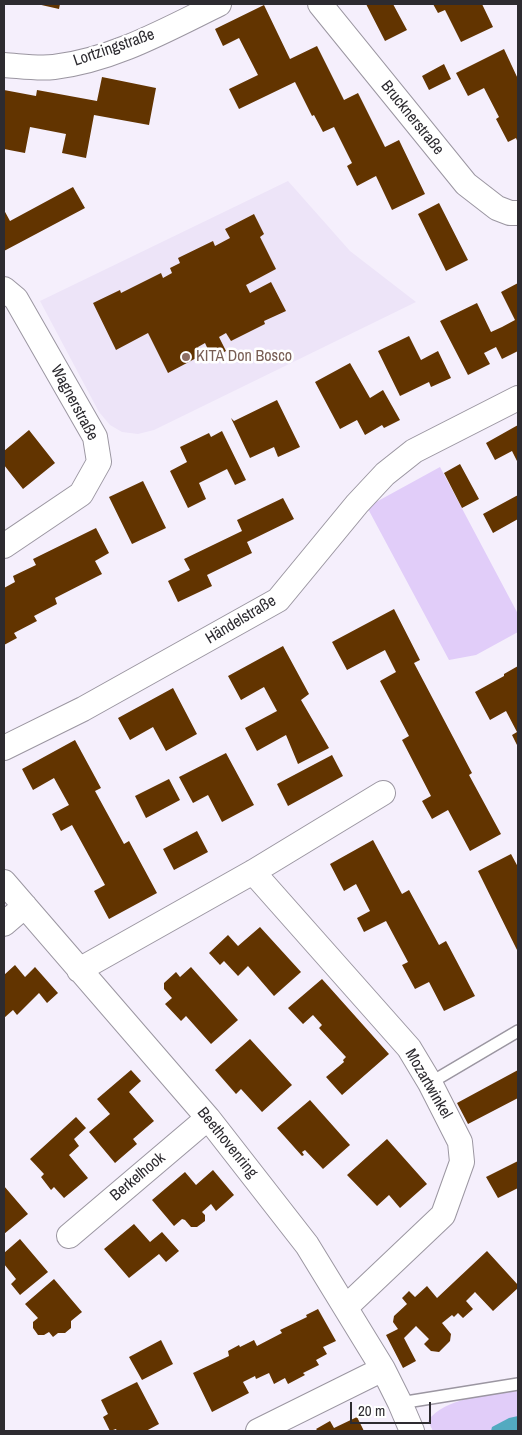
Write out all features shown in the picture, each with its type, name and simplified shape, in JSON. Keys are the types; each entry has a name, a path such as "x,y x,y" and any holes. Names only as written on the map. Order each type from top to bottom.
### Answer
{"street":[{"name":"Lortzingstraße","path":"4,65 52,68 90,60 137,44 219,4"},
{"name":"Brucknerstraße","path":"320,4 466,184 497,208 510,213 518,213"},
{"name":"Wagnerstraße","path":"4,289 16,299 95,437 99,462 81,494 4,546"},
{"name":"Händelstraße","path":"4,748 83,710 278,600 357,504 385,474 414,452 518,398"},
{"path":"78,970 253,872 383,793"},
{"name":"Mozartwinkel","path":"253,872 409,1048 430,1083 460,1142 462,1162 443,1215 346,1307"},
{"name":"Beethovenring","path":"4,882 78,970 208,1118 307,1245 383,1369 412,1431"},
{"path":"4,924 24,906"},
{"name":"Berkelhook","path":"69,1236 208,1118"},
{"path":"258,1431 383,1369"}],"lane":[{"path":"430,1083 518,1031"},
{"path":"400,1403 518,1384"}],"shaded area":[{"name":"KITA Don Bosco","path":"288,181 350,251 416,302 154,430 138,434 122,432 110,425 99,412 40,301"},
{"path":"440,467 518,614 518,632 476,655 449,660 367,507"},
{"path":"518,1391 518,1431 433,1431 428,1421 435,1413 456,1402 469,1398"}],"water":[{"path":"518,1416 518,1431 491,1431 492,1427 509,1418"}],"building":[{"path":"37,4 60,4 59,9"},
{"path":"366,4 393,4 407,30 385,41"},
{"path":"433,4 482,4 493,27 461,42 445,10 438,13"},
{"path":"264,5 290,59 317,46 344,100 358,93 385,147 399,140 425,194 392,210 376,176 357,186 347,166 352,163 334,127 323,132 314,115 312,116 295,82 239,109 229,89 258,75 239,38 223,46 215,29"},
{"path":"504,49 518,79 518,143 516,138 508,142 496,119 499,117 484,88 468,96 456,73"},
{"path":"444,64 451,79 429,90 422,76"},
{"path":"102,77 156,88 149,125 94,115 86,158 62,153 66,134 30,127 25,153 4,149 4,90 36,96 37,90 97,101"},
{"path":"73,187 85,208 4,251 4,210 10,221"},
{"path":"439,203 468,260 446,271 418,214"},
{"path":"254,214 264,234 260,237 276,269 246,285 250,293 271,282 286,311 264,321 265,324 231,341 226,333 219,337 226,351 212,358 205,343 198,347 202,355 168,373 148,333 116,350 93,303 120,290 121,293 161,273 163,278 172,273 170,268 180,263 178,258 213,241 215,246 230,238 225,229"},
{"path":"518,283 518,351 502,359 496,347 484,353 490,364 468,375 440,321 477,303 491,332 502,327 515,320 501,292"},
{"path":"409,336 421,360 438,351 451,378 431,387 429,382 400,396 378,351"},
{"path":"350,363 370,398 383,390 400,420 384,428 382,425 365,435 357,420 340,429 315,382"},
{"path":"277,400 300,447 278,457 274,447 250,458 231,418 234,421"},
{"path":"518,425 518,463 512,451 495,460 486,443"},
{"path":"29,430 55,463 23,489 4,465 4,451"},
{"path":"222,431 246,480 235,485 227,469 199,483 206,499 188,508 170,471 187,462 180,447 209,433 211,437"},
{"path":"460,464 479,499 462,508 444,473"},
{"path":"143,481 166,528 132,544 109,497"},
{"path":"518,495 518,519 493,533 483,514"},
{"path":"283,498 294,519 247,542 252,553 207,575 212,586 178,602 168,581 190,570 184,559 242,531 237,520"},
{"path":"96,528 109,553 95,561 102,574 55,598 57,604 34,616 37,621 14,633 17,638 4,645 4,588 15,582 13,576 36,565 33,559"},
{"path":"394,609 420,660 414,663 472,773 469,775 501,834 470,851 448,810 432,819 422,801 431,796 402,740 409,736 380,681 396,672 385,650 347,670 332,642"},
{"path":"283,646 309,694 301,700 329,748 298,764 286,735 257,751 245,728 277,711 264,687 241,700 228,676"},
{"path":"518,666 518,747 512,735 517,732 506,711 490,720 475,692"},
{"path":"173,688 197,734 166,751 153,727 130,740 118,718"},
{"path":"75,740 101,788 95,791 124,844 129,841 157,893 109,919 94,891 105,885 72,825 61,831 52,814 69,805 54,778 33,790 22,769"},
{"path":"226,753 254,805 222,822 208,795 193,803 179,777"},
{"path":"332,755 343,776 288,806 277,784"},
{"path":"169,779 180,800 146,818 135,796"},
{"path":"197,831 208,852 174,870 163,849"},
{"path":"373,840 402,894 409,890 439,945 446,941 475,996 444,1011 429,982 415,989 402,965 408,962 386,921 364,932 357,918 370,911 356,884 344,891 330,864"},
{"path":"511,854 518,867 518,952 478,871"},
{"path":"260,927 301,972 274,996 248,966 238,976 224,961 220,965 209,953 228,935 238,946"},
{"path":"15,965 25,977 35,967 58,993 47,1003 39,993 17,1015 13,1010 4,1018 4,975"},
{"path":"191,967 238,1020 211,1044 186,1016 181,1021 165,1004 172,998 164,989 164,983 176,972 180,977"},
{"path":"322,979 389,1054 342,1095 326,1077 344,1062 343,1060 346,1057 319,1028 322,1025 313,1015 303,1024 288,1008"},
{"path":"250,1039 292,1085 262,1112 241,1089 236,1094 215,1070"},
{"path":"131,1070 141,1081 129,1092 154,1121 133,1139 137,1144 115,1163 89,1132 110,1114 97,1099"},
{"path":"518,1070 518,1098 468,1124 457,1103"},
{"path":"310,1100 350,1145 323,1169 305,1150 302,1152 304,1155 302,1156 277,1128"},
{"path":"76,1117 86,1128 74,1139 79,1146 69,1155 88,1178 64,1198 54,1187 51,1190 41,1177 44,1174 30,1159"},
{"path":"387,1139 427,1184 400,1208 389,1195 377,1206 347,1175"},
{"path":"518,1161 518,1188 498,1198 486,1177"},
{"path":"213,1170 234,1195 216,1211 211,1204 202,1212 205,1215 205,1221 197,1227 191,1227 182,1219 174,1226 152,1200 185,1172 196,1185"},
{"path":"4,1186 28,1214 4,1234"},
{"path":"134,1224 150,1242 162,1232 179,1251 166,1262 159,1254 129,1278 104,1249"},
{"path":"20,1239 48,1272 20,1295 11,1284 16,1279 4,1264 4,1253"},
{"path":"487,1251 518,1285 518,1288 493,1311 475,1292 466,1301 473,1309 463,1318 458,1313 442,1323 451,1334 450,1341 439,1352 431,1351 424,1344 429,1339 416,1326 404,1338 416,1361 403,1368 386,1335 398,1329 393,1322 394,1316 407,1304 402,1298 409,1291 415,1297 427,1286 437,1298"},
{"path":"54,1279 82,1312 71,1321 71,1328 65,1333 58,1333 53,1337 49,1332 44,1335 38,1335 33,1328 33,1322 38,1318 25,1304"},
{"path":"318,1309 336,1341 323,1347 327,1354 316,1360 319,1365 303,1373 305,1375 288,1384 285,1378 274,1384 269,1373 256,1379 255,1376 243,1382 249,1393 212,1412 193,1373 229,1356 228,1351 239,1345 240,1347 254,1340 257,1346 282,1333 280,1330 307,1317 306,1315"},
{"path":"161,1340 173,1364 142,1380 129,1357"},
{"path":"137,1382 159,1424 146,1431 117,1431 116,1429 110,1431 103,1417 108,1414 101,1400"},
{"path":"357,1417 364,1431 318,1431 316,1429 330,1421 334,1428"}],"place":[{"name":"KITA Don Bosco","path":"186,357"}]}
